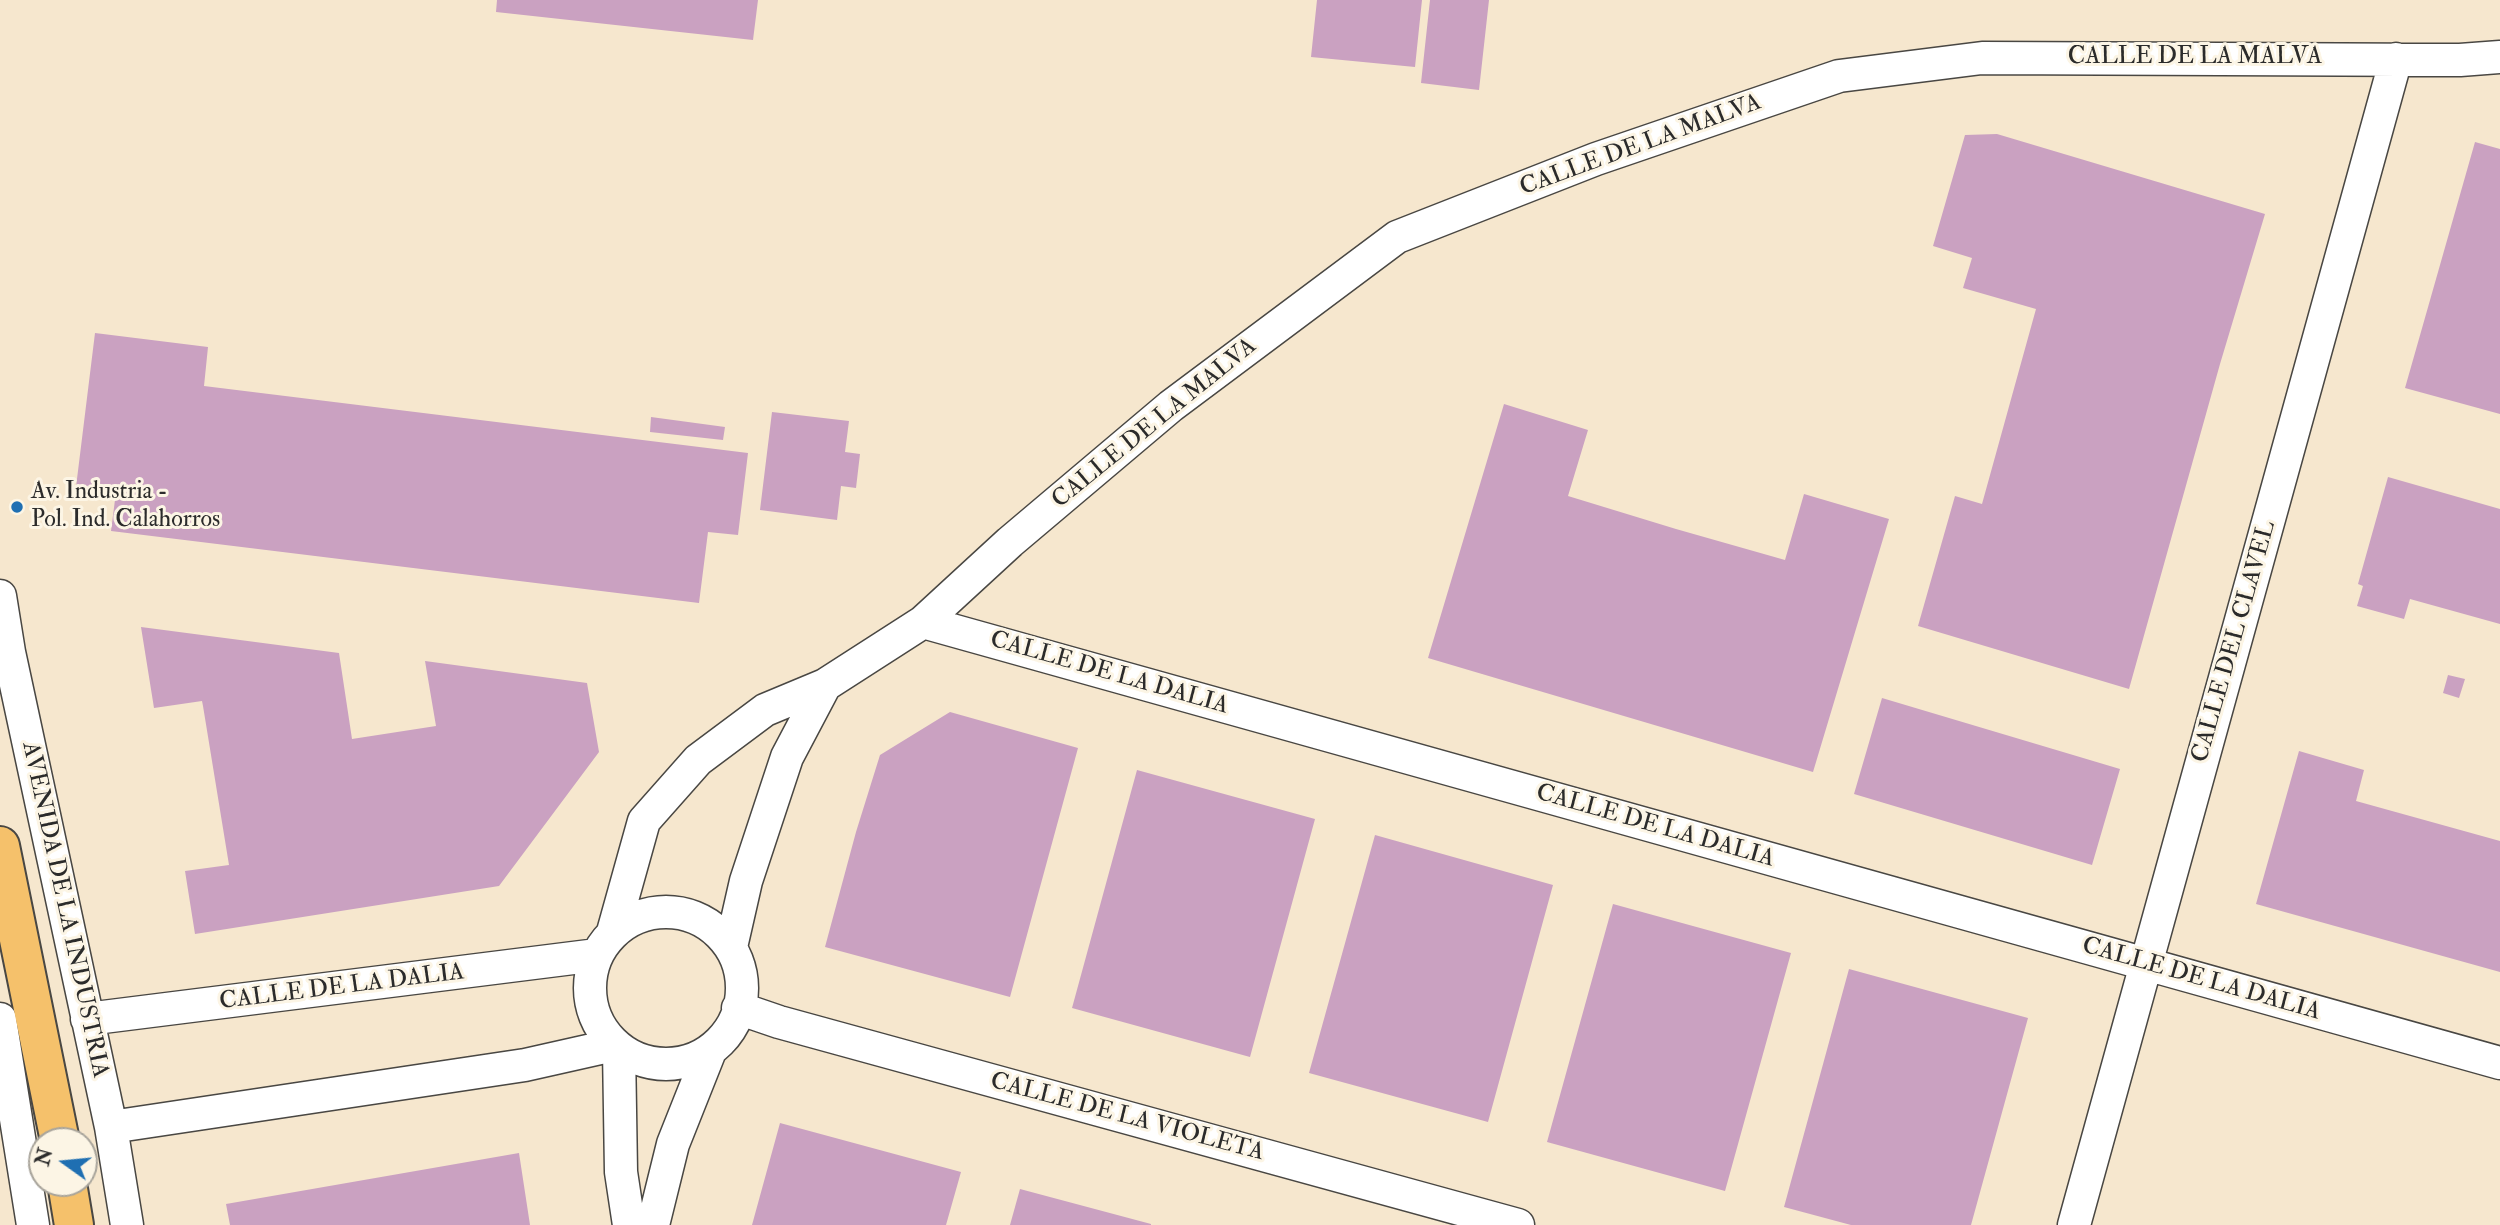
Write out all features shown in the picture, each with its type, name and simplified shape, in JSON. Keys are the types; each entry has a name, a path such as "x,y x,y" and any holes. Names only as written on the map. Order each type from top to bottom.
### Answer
{"main road":[{"name":"AVENIDA DE LA INDUSTRIA","path":"0,846 57,1127"},
{"path":"69,1197 74,1225"}],"street":[{"name":"CALLE DE LA MALVA","path":"923,622 1010,542 1171,406 1397,237 1596,159 1839,76 1969,59 2460,60 2500,57"},
{"name":"CALLE DEL CLAVEL","path":"2074,1225 2396,59"},
{"name":"AVENIDA DE LA INDUSTRIA","path":"0,596 9,652 111,1126 127,1225"},
{"path":"710,1051 678,1064 644,1062 616,1047 595,1017 589,983 605,943 644,821 698,760 765,710 825,685 923,622"},
{"name":"CALLE DE LA DALIA","path":"923,622 2500,1063"},
{"path":"731,947 746,881 787,757 825,685"},
{"path":"605,943 638,916 666,911 694,916 715,928 731,947 740,968 743,993 733,1026 710,1051 673,1144 653,1225"},
{"name":"CALLE DE LA DALIA","path":"86,1018 605,943"},
{"name":"CALLE DE LA VIOLETA","path":"738,1008 779,1022 1518,1225"},
{"path":"0,1019 33,1225"},
{"path":"111,1126 525,1065 616,1047"},
{"path":"616,1047 621,1172 629,1225"}],"building":[{"path":"497,0 758,0 753,40 496,12"},
{"path":"1317,0 1422,0 1415,67 1311,57"},
{"path":"1430,0 1489,0 1479,90 1421,83"},
{"path":"1997,134 2265,214 2129,689 1918,626 1955,496 1982,504 2036,309 1963,288 1972,258 1933,246 1965,135"},
{"path":"2475,142 2500,149 2500,414 2405,388"},
{"path":"95,333 208,347 204,386 748,453 738,535 708,532 699,603 111,531 116,492 76,487"},
{"path":"1504,404 1588,430 1568,496 1676,529 1785,560 1804,494 1889,519 1813,772 1428,658"},
{"path":"772,412 849,421 845,452 860,454 856,488 841,486 837,520 760,510"},
{"path":"651,417 725,427 723,440 650,432"},
{"path":"2388,477 2500,509 2500,624 2410,599 2404,619 2357,606 2363,586 2358,584"},
{"path":"141,627 339,653 352,739 436,726 425,661 587,683 599,752 499,886 195,934 185,871 229,865 203,706 202,701 154,708"},
{"path":"2448,675 2465,679 2459,698 2443,693"},
{"path":"1882,698 2120,769 2092,865 1854,794"},
{"path":"950,712 1078,748 1010,997 825,947 880,755"},
{"path":"2299,751 2364,770 2356,801 2500,841 2500,972 2256,904"},
{"path":"1137,770 1315,819 1250,1057 1072,1008"},
{"path":"1375,835 1553,885 1488,1122 1309,1073"},
{"path":"1613,904 1791,953 1725,1191 1547,1142"},
{"path":"1849,969 2028,1018 1971,1225 1851,1225 1784,1207"},
{"path":"780,1123 961,1172 946,1225 752,1225"},
{"path":"519,1153 530,1225 230,1225 226,1204"},
{"path":"1020,1189 1151,1224 1151,1225 1010,1225"}],"place":[{"name":"Av. Industria - Pol. Ind. Calahorros","path":"17,507"}]}
